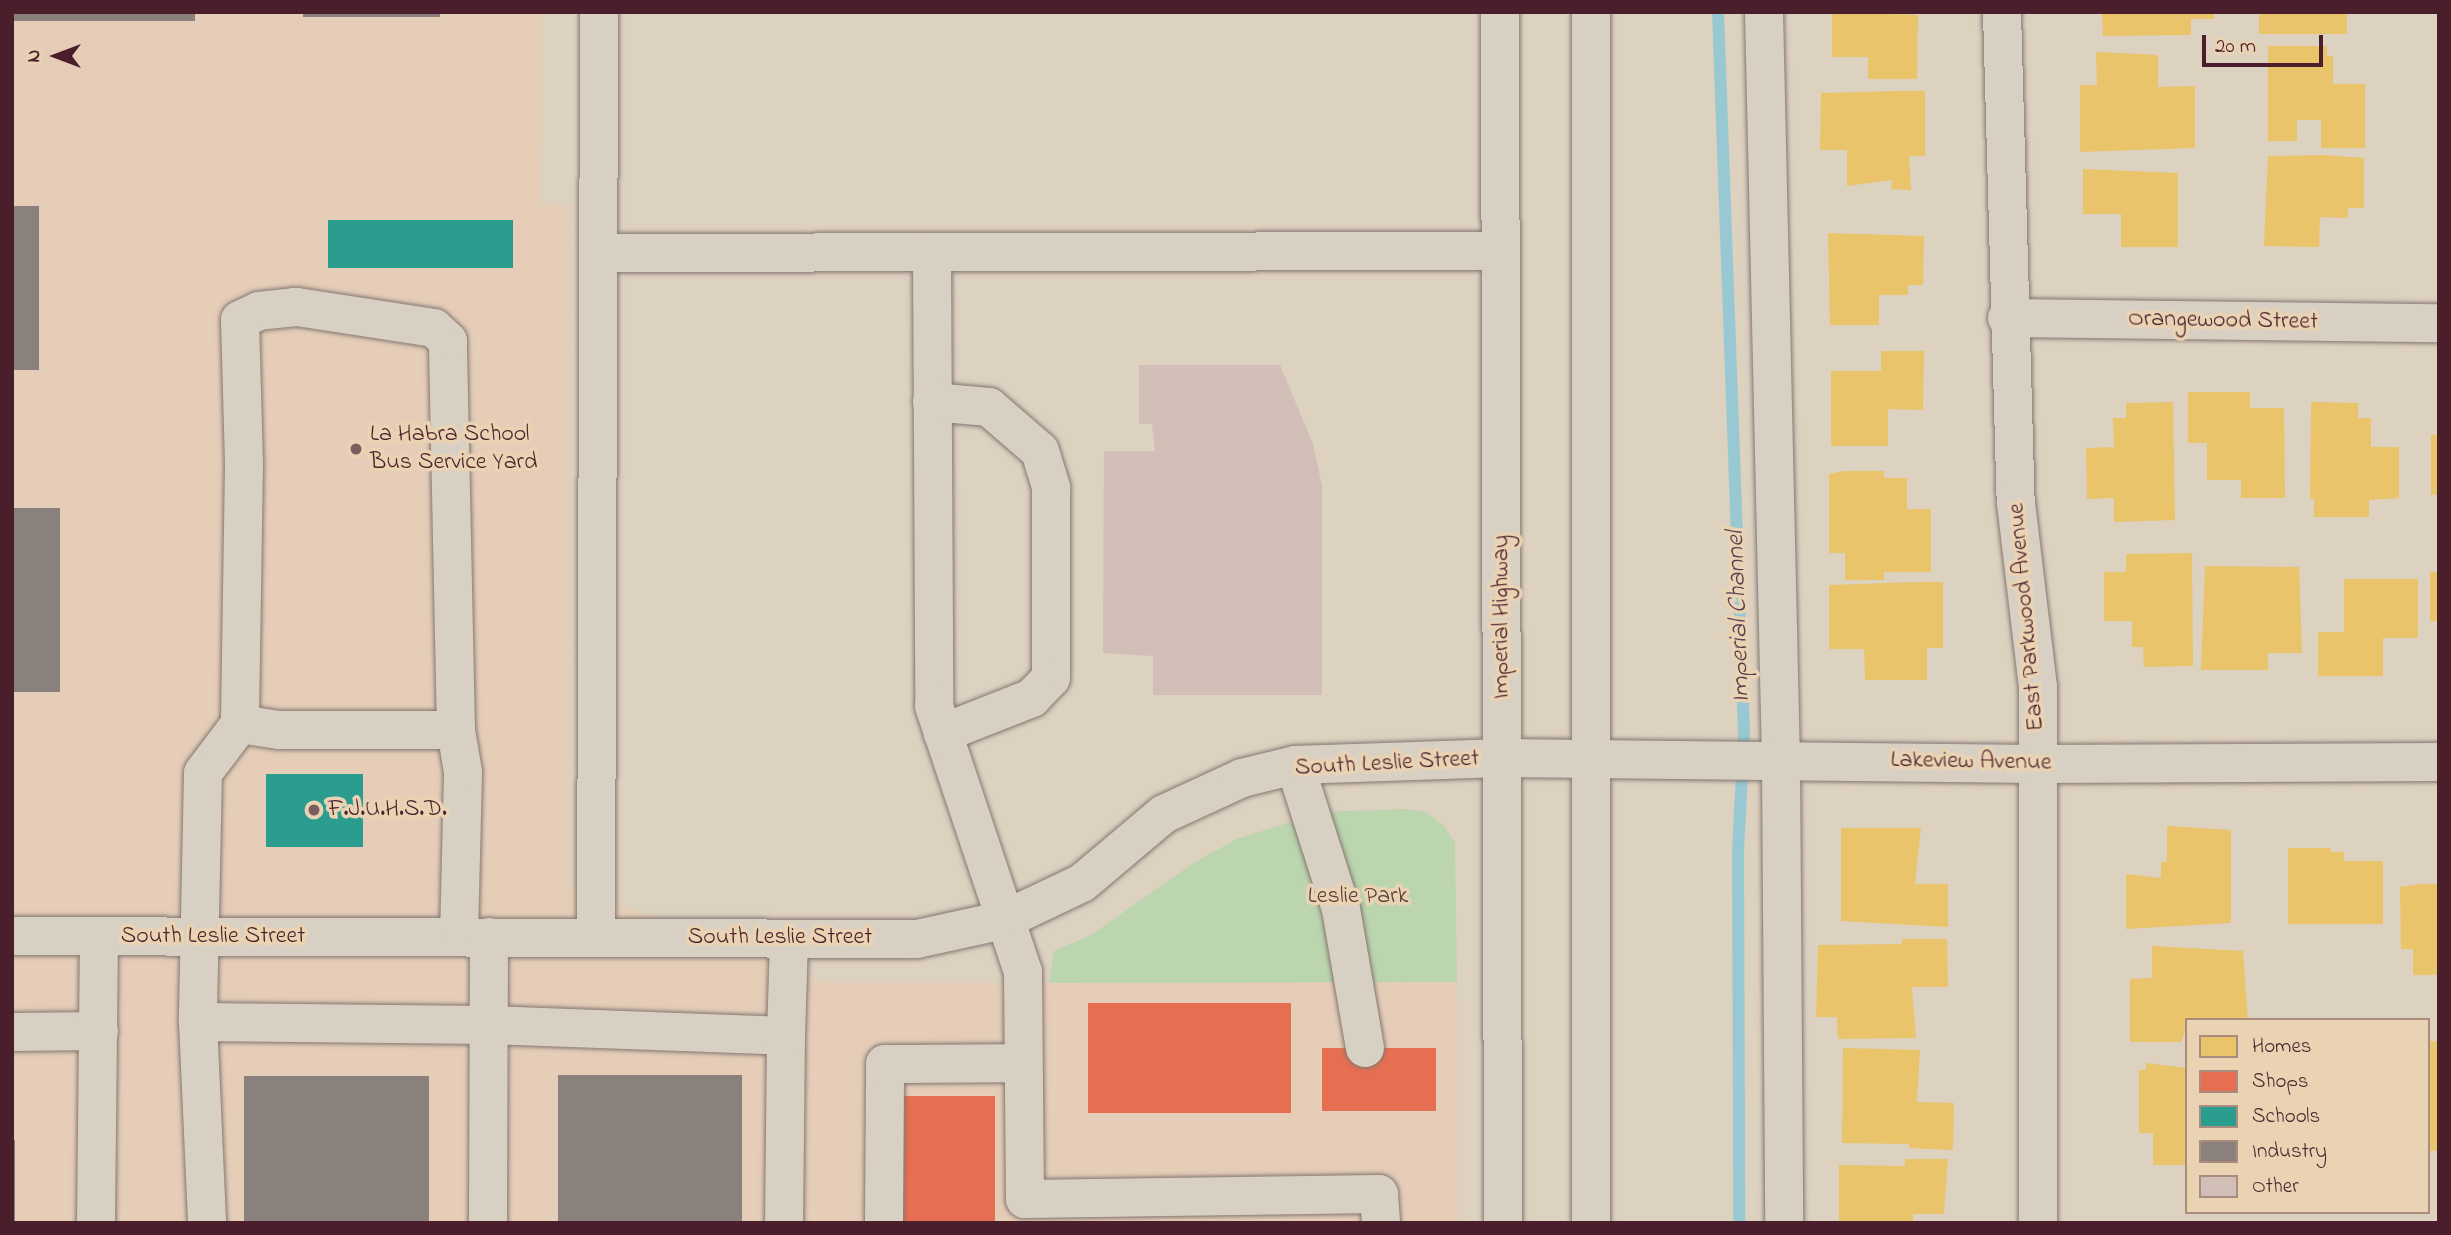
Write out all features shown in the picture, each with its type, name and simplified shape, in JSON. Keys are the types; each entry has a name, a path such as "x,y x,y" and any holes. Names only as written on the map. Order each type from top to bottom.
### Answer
{"street":[{"path":"596,937 599,12"},
{"name":"Imperial Highway","path":"1500,12 1503,1223"},
{"path":"1591,12 1591,1223"},
{"path":"1764,12 1782,761 1784,1223"},
{"name":"East Parkwood Avenue","path":"2002,12 2007,318 2016,502 2038,687 2038,1223"},
{"path":"598,253 1500,251"},
{"path":"932,253 934,706 1023,972 1025,1211 1379,1194 1381,1223"},
{"path":"207,1223 198,1022 203,773 240,724 244,464 240,320 259,311 296,307 434,328 448,341 456,730 463,772 474,937 488,1025 488,1223"},
{"name":"Orangewood Street","path":"2007,318 2439,323"},
{"path":"932,402 989,407 1040,452 1051,488 1051,678 1032,698 943,733"},
{"path":"240,724 279,730 456,730"},
{"name":"Lakeview Avenue","path":"1503,758 2039,764 2439,762"},
{"name":"South Leslie Street","path":"12,936 917,939 1004,920 1082,883 1164,814 1242,778 1295,765 1503,758"},
{"path":"1295,765 1341,909 1365,1048"},
{"path":"96,1223 99,937"},
{"path":"784,1223 789,939"},
{"path":"198,1022 488,1025 786,1036"},
{"path":"12,1032 99,1031"},
{"path":"884,1223 884,1064 1023,1063"}],"shaded area":[{"path":"12,12 542,12 540,204 569,205 568,885 826,983 1457,982 1458,1223 12,1223"}],"green space":[{"name":"Leslie Park","path":"1406,809 1426,812 1443,825 1455,842 1457,982 1049,983 1054,951 1091,935 1195,862 1237,839 1322,812"}],"building: Homes":[{"path":"1832,12 1918,15 1917,79 1868,79 1868,57 1832,57"},
{"path":"2102,12 2214,12 2214,19 2191,19 2191,35 2103,36"},
{"path":"2259,12 2347,12 2347,34 2259,34"},
{"path":"2268,46 2327,46 2327,56 2333,56 2333,84 2365,84 2365,148 2321,148 2321,120 2297,120 2297,141 2268,141"},
{"path":"2096,52 2158,55 2158,87 2195,86 2195,148 2080,152 2080,85 2097,85"},
{"path":"1925,91 1925,156 1909,156 1911,190 1891,189 1892,180 1847,186 1847,150 1820,150 1821,93"},
{"path":"2325,155 2364,158 2364,208 2348,208 2348,218 2320,217 2319,247 2264,246 2268,156"},
{"path":"2083,169 2178,173 2178,247 2121,247 2121,214 2083,214"},
{"path":"1828,233 1924,236 1923,285 1908,285 1908,295 1879,295 1879,325 1830,325"},
{"path":"1881,351 1924,351 1923,410 1888,409 1888,446 1831,446 1831,371 1881,371"},
{"path":"2188,392 2250,392 2250,408 2284,408 2285,498 2241,498 2241,480 2207,480 2207,443 2188,443"},
{"path":"2173,402 2175,520 2114,522 2114,498 2087,499 2086,448 2114,447 2113,418 2126,418 2126,403"},
{"path":"2311,402 2358,403 2358,418 2371,418 2371,447 2399,447 2399,498 2369,500 2369,517 2314,517 2314,499 2310,499"},
{"path":"2431,435 2439,435 2439,495 2431,495"},
{"path":"1845,471 1884,471 1884,478 1907,478 1907,509 1931,509 1931,572 1884,572 1884,580 1845,580 1845,553 1829,553 1829,474"},
{"path":"2192,553 2193,666 2144,667 2143,647 2132,647 2132,621 2104,621 2104,572 2126,572 2126,554"},
{"path":"2205,566 2299,567 2302,653 2268,653 2268,670 2201,670"},
{"path":"2430,572 2439,572 2439,621 2430,621"},
{"path":"2344,579 2418,579 2418,638 2383,638 2383,676 2318,676 2318,632 2344,632"},
{"path":"1943,582 1943,648 1927,648 1927,680 1865,680 1864,649 1829,649 1829,585"},
{"path":"2167,826 2231,830 2231,923 2126,929 2126,874 2161,878 2161,862 2167,862"},
{"path":"1841,828 1921,828 1915,884 1948,884 1948,927 1841,921"},
{"path":"2288,848 2331,848 2331,852 2344,852 2344,861 2383,861 2383,924 2288,924"},
{"path":"2439,884 2439,975 2413,975 2413,949 2401,949 2400,887"},
{"path":"1902,939 1947,939 1948,987 1912,987 1916,1038 1838,1039 1837,1017 1816,1017 1818,945 1902,944"},
{"path":"2152,946 2243,951 2248,1018 2185,1018 2182,1042 2130,1042 2130,979 2152,978"},
{"path":"2430,1041 2439,1041 2439,1151 2430,1151"},
{"path":"1843,1048 1920,1050 1917,1102 1954,1103 1953,1150 1909,1148 1909,1144 1842,1143"},
{"path":"2146,1063 2185,1068 2185,1165 2153,1165 2153,1133 2139,1133 2139,1070 2146,1070"},
{"path":"1905,1159 1948,1159 1944,1214 1913,1214 1913,1223 1839,1223 1839,1165 1905,1166"}],"building: Shops":[{"path":"1088,1003 1291,1003 1291,1113 1088,1113"},
{"path":"1322,1048 1436,1048 1436,1111 1322,1111"},
{"path":"902,1096 995,1096 995,1223 902,1223"}],"building: Schools":[{"path":"328,220 513,220 513,268 328,268"},
{"name":"F.J.U.H.S.D.","path":"266,774 363,774 363,847 266,847"}],"building: Industry":[{"path":"12,12 195,12 195,21 12,21"},
{"path":"303,12 440,12 440,17 303,17"},
{"path":"12,206 39,206 39,370 12,370"},
{"path":"12,508 60,508 60,692 12,692"},
{"path":"558,1075 742,1075 742,1223 558,1223"},
{"path":"244,1076 429,1076 429,1223 244,1223"},
{"path":"12,1140 15,1140 15,1223 12,1223"}],"building: Other":[{"path":"1139,365 1280,365 1313,444 1322,486 1322,695 1153,695 1153,656 1103,653 1104,451 1155,451 1152,424 1139,424"}],"waterway":[{"name":"Imperial Channel","path":"1718,12 1744,733 1738,853 1739,1223"}],"place":[{"name":"La Habra School Bus Service Yard","path":"356,449"},
{"name":"F.J.U.H.S.D.","path":"314,810"}]}
